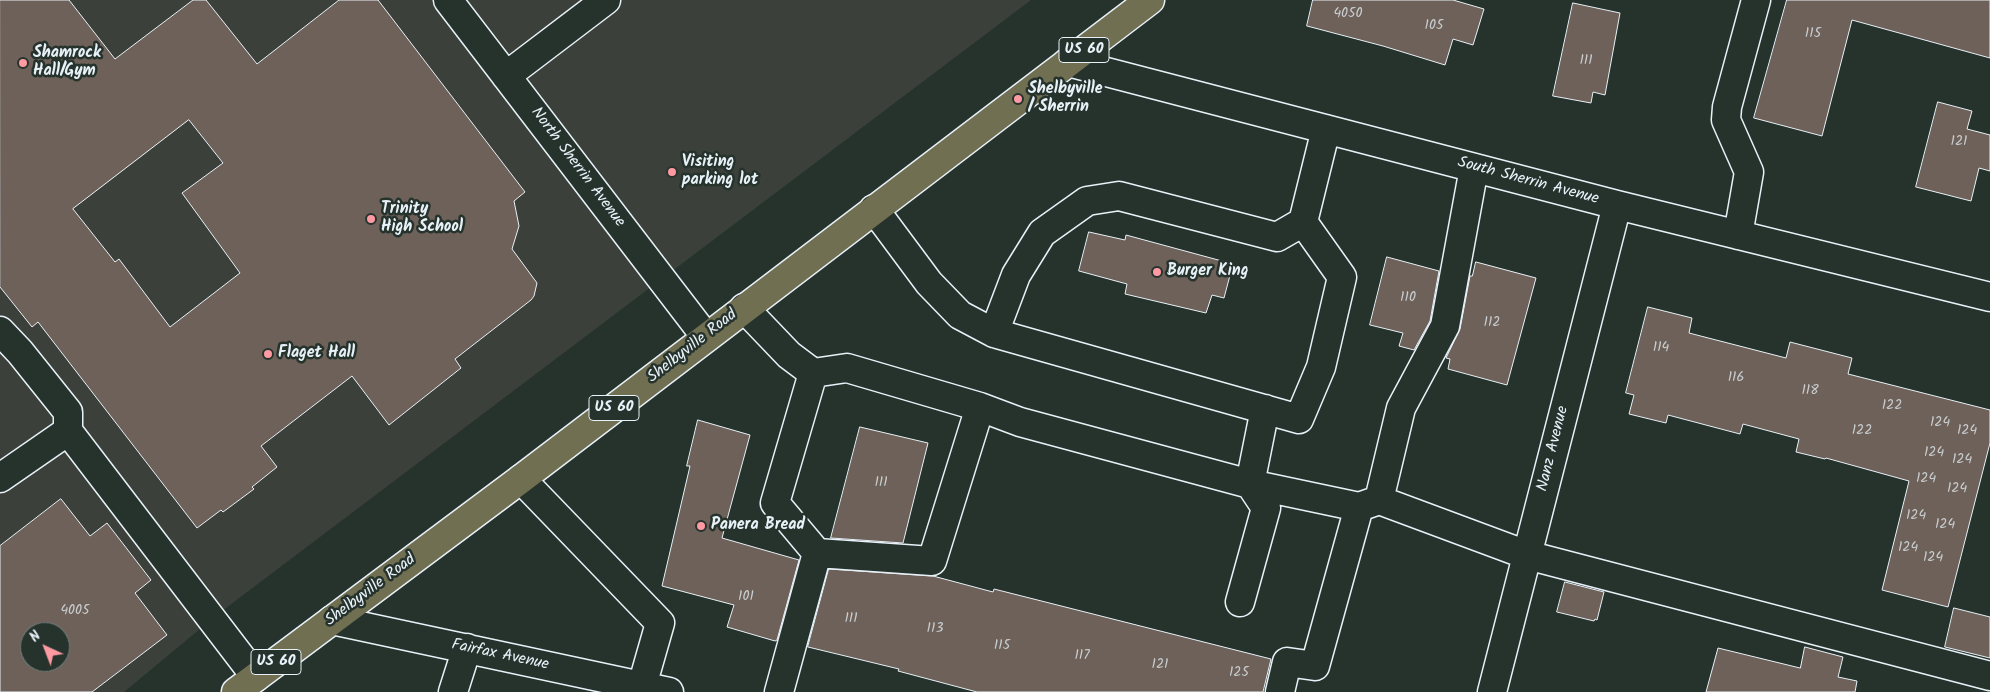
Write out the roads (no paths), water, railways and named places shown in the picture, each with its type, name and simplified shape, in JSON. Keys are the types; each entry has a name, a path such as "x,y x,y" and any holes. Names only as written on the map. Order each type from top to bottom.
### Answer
{"main road":[{"name":"Shelbyville Road","path":"246,685 521,479 1150,0"}],"street":[{"name":"North Sherrin Avenue","path":"448,0 706,337"},
{"path":"506,76 606,0"},
{"path":"1738,235 1749,172 1726,120 1727,107 1756,0"},
{"name":"South Sherrin Avenue","path":"1068,62 1616,205 1990,297"},
{"path":"994,333 1016,275 1042,233 1087,201 1119,196 1277,237 1303,222 1326,129"},
{"path":"1280,692 1287,662 1315,666 1401,408 1445,326 1474,168"},
{"name":"Nanz Avenue","path":"1492,692 1616,205"},
{"path":"874,209 929,284 960,315 994,333 1299,419 1321,367 1342,277 1303,222"},
{"path":"744,308 789,355 813,373 847,368 980,407 1020,422 1250,484 1369,503 1527,554 1990,676"},
{"path":"0,331 20,352 68,412 68,431 246,685"},
{"path":"813,373 775,503 817,553 932,561 980,407"},
{"path":"1240,602 1266,508 1250,484 1265,410"},
{"path":"3,469 68,431"},
{"path":"521,479 660,623 642,686"},
{"path":"778,692 817,553"},
{"name":"Fairfax Avenue","path":"332,620 669,692"},
{"path":"453,692 467,648"}],"place":[{"name":"Shamrock Hall/Gym","path":"23,63"},
{"name":"Shelbyville / Sherrin","path":"1018,99"},
{"name":"Visiting parking lot","path":"672,172"},
{"name":"Trinity High School","path":"371,219"},
{"name":"Burger King","path":"1157,272"},
{"name":"Flaget Hall","path":"268,354"},
{"name":"Panera Bread","path":"701,526"}]}
